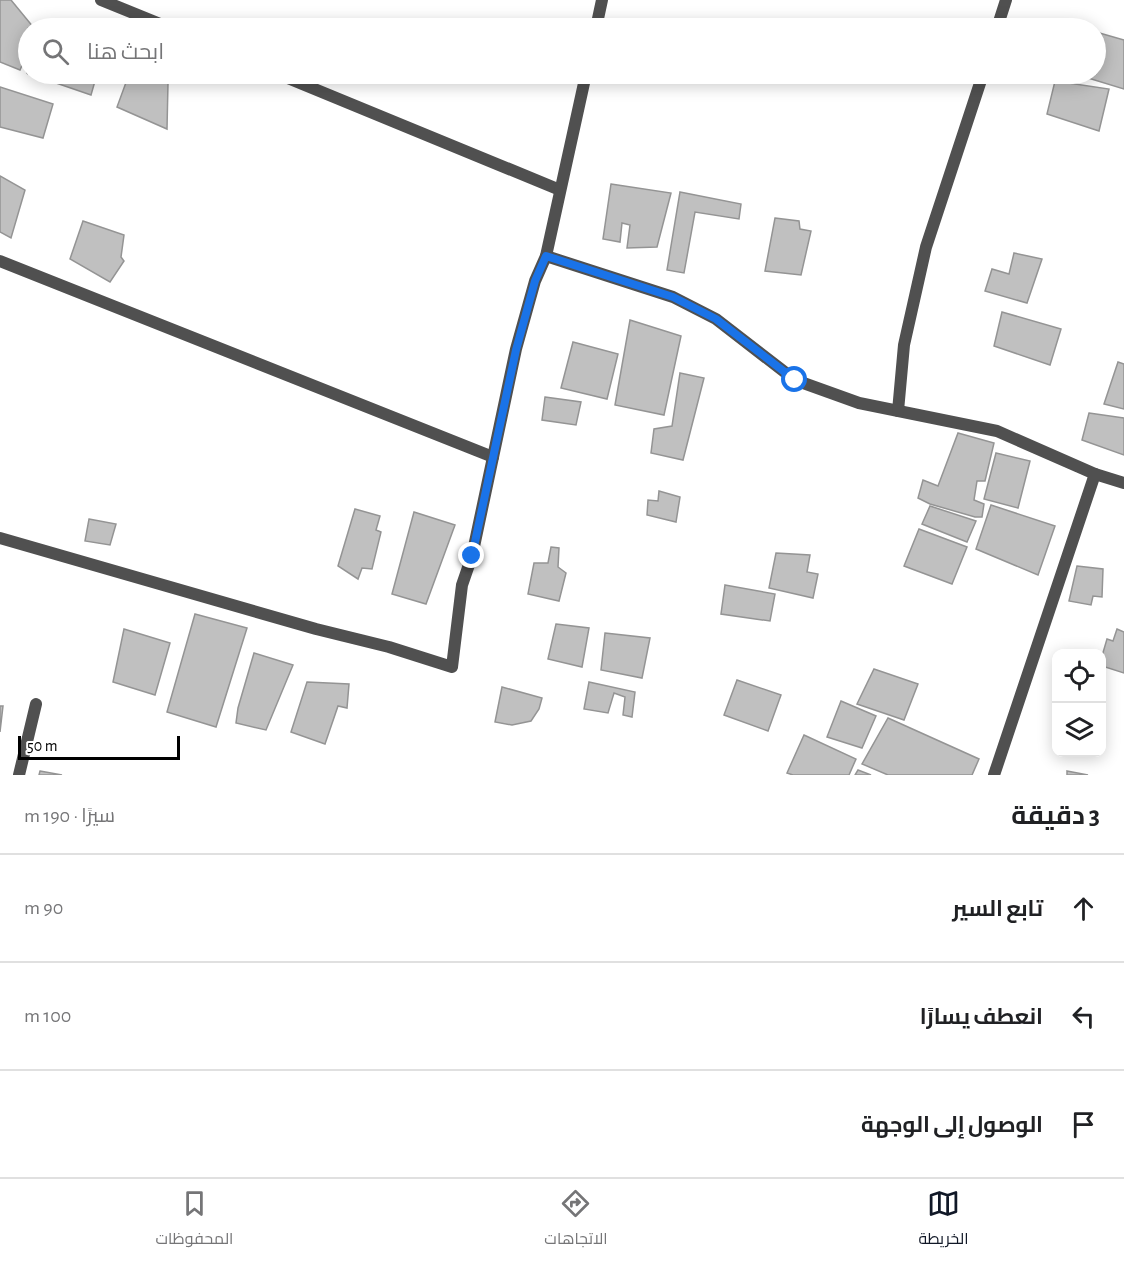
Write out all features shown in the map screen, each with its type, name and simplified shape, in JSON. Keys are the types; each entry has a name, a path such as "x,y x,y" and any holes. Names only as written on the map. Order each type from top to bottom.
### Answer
{"street":[{"path":"101,0 145,18"},
{"path":"598,18 602,0"},
{"path":"1000,18 1006,0"},
{"path":"302,84 560,190"},
{"path":"0,538 316,629 389,647 452,667 462,585 472,556 516,350 535,281 546,256 584,84"},
{"path":"898,411 904,345 926,247 979,84"},
{"path":"546,256 673,297 716,319 795,380 859,403 997,431 1095,474 1124,483"},
{"path":"0,261 493,457"},
{"path":"994,775 1095,474"},
{"path":"19,775 36,704"}],"building":[{"path":"0,0 11,0 26,18 18,18 18,69 0,62"},
{"path":"1106,35 1124,40 1124,89 1106,83"},
{"path":"59,84 94,84 91,95"},
{"path":"125,84 168,84 167,129 117,107"},
{"path":"1054,84 1075,84 1109,89 1099,131 1047,114"},
{"path":"0,87 53,104 43,138 0,127"},
{"path":"0,176 25,190 11,238 0,232"},
{"path":"611,184 671,193 657,247 627,248 630,225 622,223 620,242 603,239"},
{"path":"680,192 741,204 739,219 695,212 684,273 667,270"},
{"path":"775,218 799,221 800,229 811,231 801,275 765,271"},
{"path":"83,221 124,235 121,257 124,261 110,282 70,259"},
{"path":"1014,253 1042,259 1027,303 985,291 992,269 1009,274"},
{"path":"1002,312 1061,329 1050,365 994,346"},
{"path":"630,320 681,336 664,415 615,405"},
{"path":"573,342 618,354 607,399 561,388"},
{"path":"1118,362 1124,364 1124,409 1104,404"},
{"path":"680,373 704,378 683,460 651,453 654,429 672,426"},
{"path":"545,397 581,402 576,425 542,420"},
{"path":"1089,413 1124,418 1124,455 1082,440"},
{"path":"958,433 994,443 985,481 977,481 974,500 984,504 982,517 930,504 918,498 923,480 938,486"},
{"path":"996,453 1030,461 1018,508 984,499"},
{"path":"659,491 680,497 676,522 647,515 648,500 658,501"},
{"path":"991,505 1055,526 1038,575 976,549"},
{"path":"930,506 976,521 967,542 922,524"},
{"path":"355,509 380,516 376,530 381,532 372,569 362,568 358,579 338,566"},
{"path":"414,512 455,525 426,604 392,594"},
{"path":"89,519 116,524 110,545 85,541"},
{"path":"919,529 967,547 952,584 904,566"},
{"path":"551,547 559,548 558,567 566,573 559,601 528,594 534,563 548,563"},
{"path":"776,553 810,555 807,572 818,574 813,598 769,588"},
{"path":"1077,566 1103,569 1102,597 1093,596 1091,605 1069,601"},
{"path":"725,585 775,594 770,621 721,614"},
{"path":"195,614 247,628 216,727 167,712"},
{"path":"556,624 589,628 582,667 548,659"},
{"path":"124,629 170,643 155,695 113,682"},
{"path":"1117,629 1124,632 1124,673 1106,667 1106,649 1104,649 1107,639 1113,641"},
{"path":"605,633 650,638 642,678 601,670"},
{"path":"254,653 293,665 266,730 236,723"},
{"path":"874,669 918,684 904,720 857,704"},
{"path":"737,680 781,695 768,731 724,715"},
{"path":"307,682 349,684 347,708 338,706 325,744 291,732"},
{"path":"589,682 635,692 632,717 623,715 625,697 614,693 608,713 584,709"},
{"path":"502,687 542,698 539,709 531,721 512,725 495,722"},
{"path":"841,701 876,716 862,748 827,737"},
{"path":"0,706 3,706 0,732"},
{"path":"888,718 979,759 972,775 888,775 862,764"},
{"path":"804,735 856,759 849,775 793,775 787,773"},
{"path":"858,770 871,775 855,775"},
{"path":"40,771 62,775 39,775"},
{"path":"1067,771 1088,775 1067,775"}],"route":[{"path":"472,556 516,350 535,281 546,256 673,297 716,319 795,380"}]}
